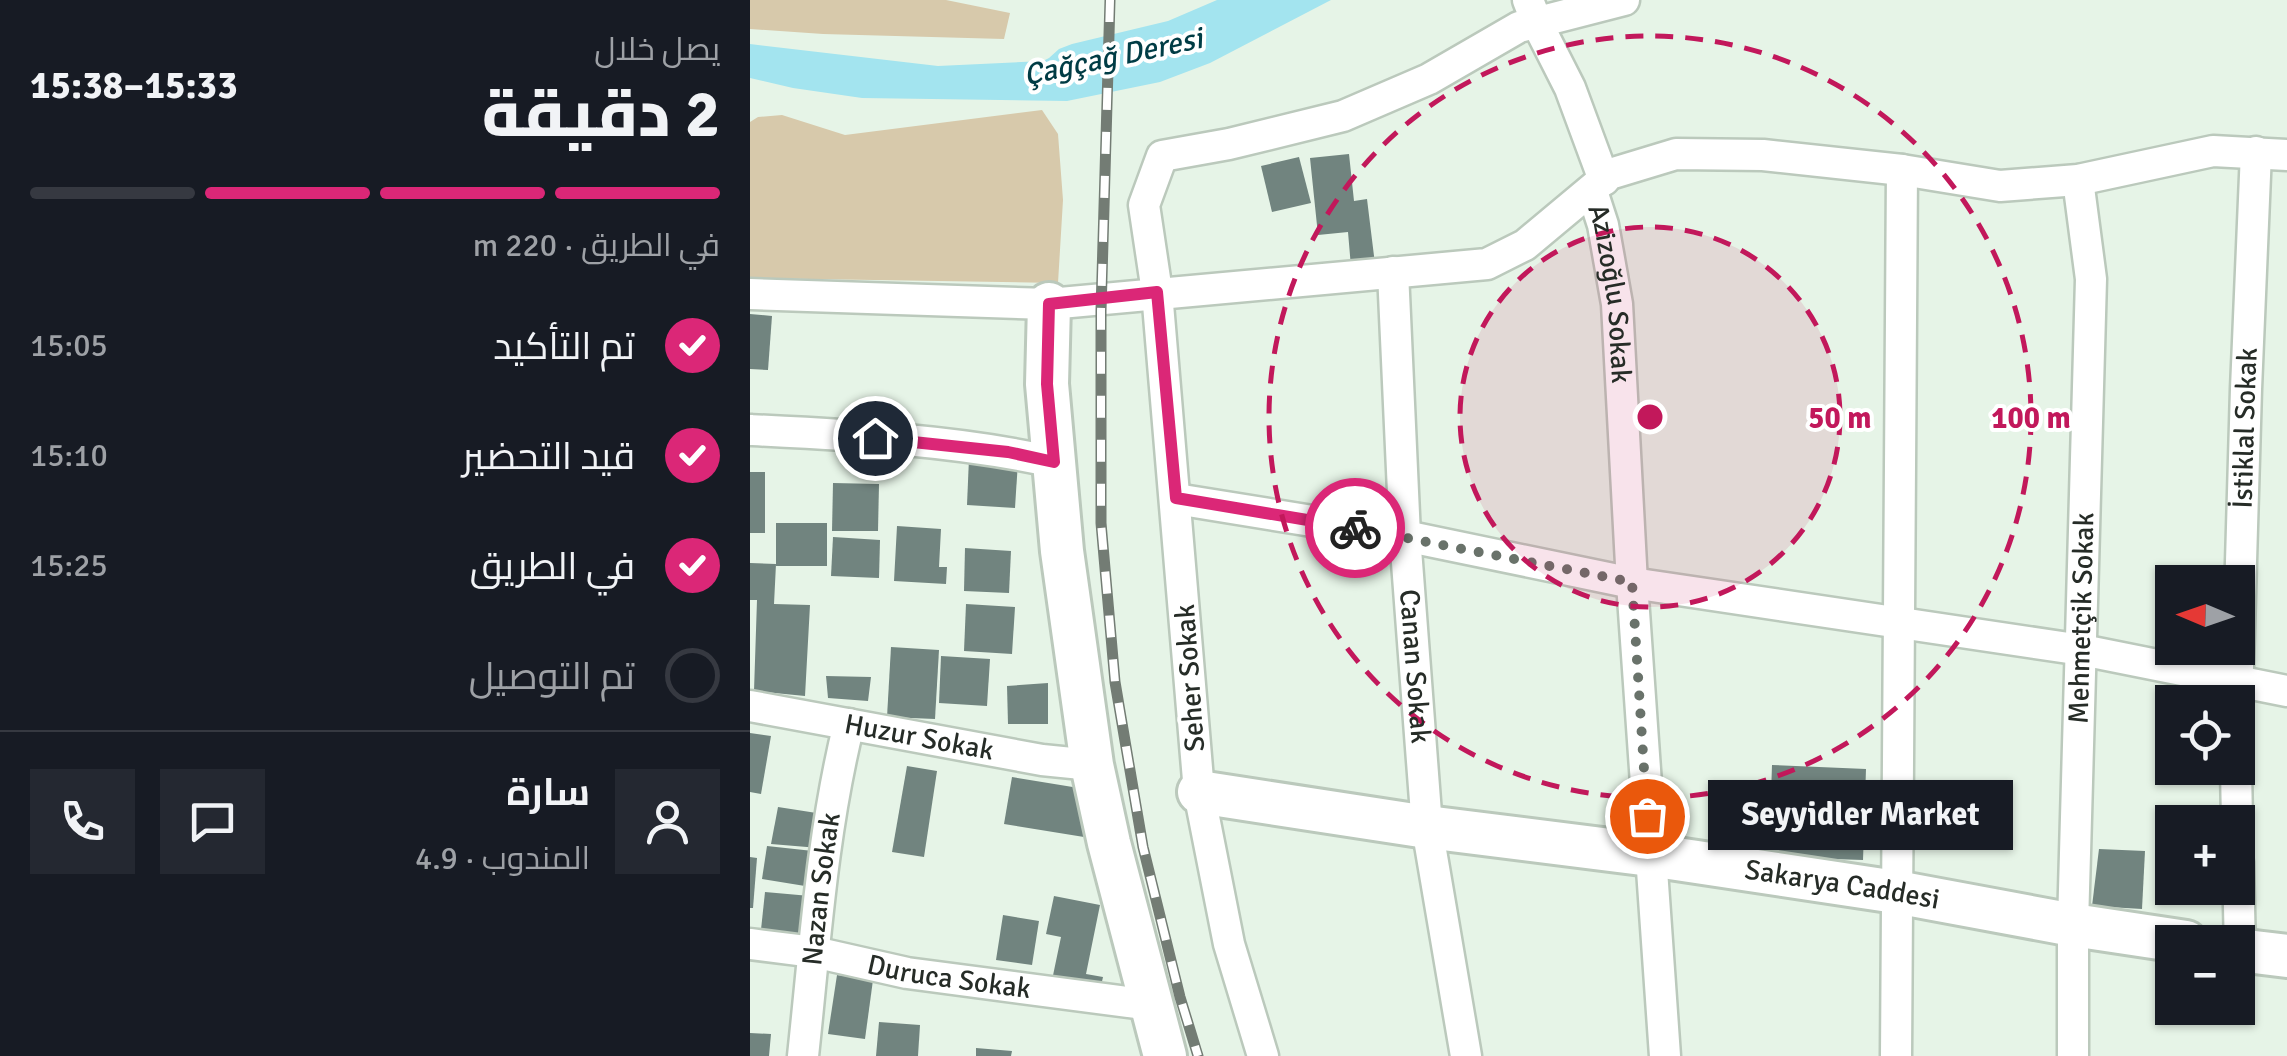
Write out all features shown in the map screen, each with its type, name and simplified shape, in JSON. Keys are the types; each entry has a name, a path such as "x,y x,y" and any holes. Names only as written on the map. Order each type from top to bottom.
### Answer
{"street":[{"path":"1532,11 1624,0"},
{"name":"Azizoğlu Sokak","path":"1532,11 1570,88 1598,185 1617,304 1665,1056"},
{"name":"Seher Sokak","path":"1263,1056 1229,944 1199,792 1157,292 1144,205 1162,156 1343,116 1429,79 1519,28 1532,11"},
{"path":"750,294 1049,304 1487,264 1524,245 1610,174 1676,154 1763,156 1902,170 2000,186 2078,180 2213,151 2287,155"},
{"name":"İstiklal Sokak","path":"2237,685 2256,152"},
{"path":"1896,1056 1902,170"},
{"name":"Mehmetçik Sokak","path":"2073,1056 2072,926 2091,279 2078,180"},
{"name":"Canan Sokak","path":"1394,272 1405,536 1427,827 1466,1056"},
{"path":"1049,304 1047,384 1062,550 1092,765 1108,843 1165,1056"},
{"path":"750,430 1008,452 1054,462"},
{"path":"1176,498 1405,536 1632,582 2082,650 2211,685"},
{"path":"2255,692 2287,692"},
{"name":"Huzur Sokak","path":"750,706 1042,760 1092,765"},
{"name":"Nazan Sokak","path":"803,1056 840,760 848,724"},
{"name":"Sakarya Caddesi","path":"1199,792 1896,892 2155,938"},
{"name":"Duruca Sokak","path":"750,944 814,952 907,973 1151,1005"},
{"path":"2255,952 2287,956"}],"shaded area":[{"path":"750,0 946,0 1010,13 1004,39 823,34 750,29"},
{"path":"1042,110 1058,134 1063,200 1058,283 750,278 750,122 758,117 782,115 845,135"}],"water":[{"name":"Çağçağ Deresi","path":"1217,0 1331,0 1210,63 1160,82 1067,101 862,98 750,78 750,44 938,66 1043,61 1072,44 1168,21"}],"building":[{"path":"1349,154 1354,201 1367,199 1375,264 1351,267 1348,232 1318,235 1310,158"},
{"path":"1299,157 1311,203 1272,212 1261,166"},
{"path":"750,314 772,316 768,370 750,369"},
{"path":"969,458 1018,461 1015,508 967,505"},
{"path":"750,472 765,472 765,533 750,533"},
{"path":"833,483 879,484 878,531 832,531"},
{"path":"776,523 827,523 827,566 776,566"},
{"path":"897,526 941,529 939,567 947,567 946,584 894,581"},
{"path":"833,537 880,540 879,578 831,576"},
{"path":"965,548 1011,551 1009,593 964,591"},
{"path":"750,563 776,564 774,604 810,605 805,696 754,691 757,600 750,600"},
{"path":"966,604 1015,607 1012,654 964,651"},
{"path":"891,647 939,650 935,719 887,717"},
{"path":"941,656 990,659 987,706 939,703"},
{"path":"826,676 871,677 868,701 828,698"},
{"path":"1048,683 1048,724 1008,724 1007,686"},
{"path":"750,733 771,736 761,794 750,792"},
{"path":"1772,765 1866,769 1863,860 1769,857"},
{"path":"907,766 937,771 924,857 892,852"},
{"path":"1012,777 1091,790 1084,837 1004,824"},
{"path":"778,807 823,814 819,848 771,844"},
{"path":"767,846 813,851 805,886 762,879"},
{"path":"2099,849 2145,851 2142,909 2092,906"},
{"path":"750,857 757,858 753,908 750,908"},
{"path":"765,892 810,896 805,943 760,939"},
{"path":"1054,896 1100,905 1086,974 1103,977 1099,995 1051,985 1061,937 1046,934"},
{"path":"1003,915 1039,921 1032,965 996,960"},
{"path":"837,975 873,980 865,1039 828,1034"},
{"path":"879,1022 920,1025 918,1056 876,1056"},
{"path":"750,1033 771,1034 769,1056 750,1056"},
{"path":"976,1048 1012,1051 1011,1056 976,1056"}],"railway":[{"path":"1110,0 1101,311 1101,523 1115,682 1143,847 1198,1056"}],"way so far":[{"path":"1355,528 1632,582 1647,816"}],"place":[{"name":"Seyyidler Market","path":"1647,816"}],"route":[{"path":"875,438 1008,452 1054,462 1047,384 1049,304 1157,292 1176,498 1355,528"}]}
